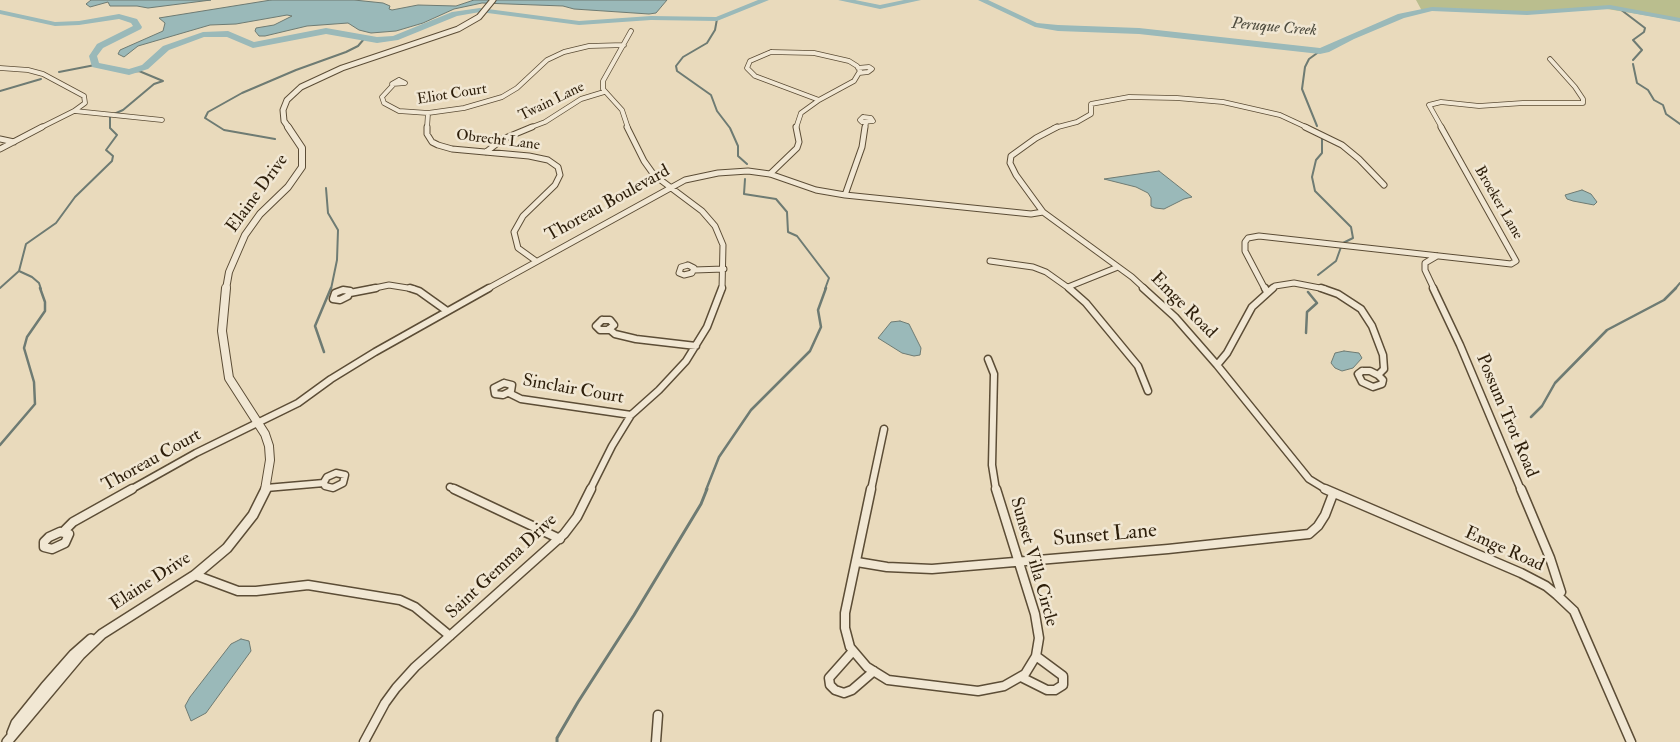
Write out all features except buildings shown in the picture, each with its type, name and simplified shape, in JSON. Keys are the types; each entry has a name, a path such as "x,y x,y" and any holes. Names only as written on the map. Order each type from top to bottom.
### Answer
{"street":[{"name":"Elaine Drive","path":"8,739 16,723 62,667 82,646 196,574 227,548 253,515 266,488 270,460 265,434 229,378 222,331 224,301 229,272 245,235 260,214 288,187 302,167 302,148 284,122 284,106 287,100 301,87 324,75 458,29 474,21 493,0"},
{"path":"604,92 603,81 631,32"},
{"name":"Eliot Court","path":"393,85 382,97 384,103 399,111 428,113 469,107 502,97 517,88 547,60 564,52 590,46 624,45"},
{"path":"770,174 793,153 799,142 796,126 806,109 854,81 858,70 849,61 824,54 782,51 762,54 748,63 748,70 754,76 819,100"},
{"name":"Broeker Lane","path":"1266,292 1245,251 1245,242 1248,238 1259,236 1512,264 1516,261 1429,105 1441,102 1479,106 1523,103 1583,103 1583,99 1575,87 1550,60"},
{"path":"0,68 37,72 58,81 86,98 85,103 74,111 0,149"},
{"name":"Twain Lane","path":"486,152 503,139 545,122 581,99 604,92"},
{"name":"Saint Gemma Drive","path":"364,742 396,688 450,636 560,538 577,516 612,446 631,416 686,361 708,327 716,308 722,290 724,269 723,245 715,226 702,211 654,174 644,161 629,133 622,110 604,92"},
{"name":"Emge Road","path":"1384,185 1359,159 1342,145 1280,115 1232,104 1198,99 1128,97 1091,104 1091,114 1051,130 1015,152 1011,156 1010,163 1016,175 1043,212 1118,268 1168,309 1217,365 1309,479 1333,494 1521,573 1546,586 1557,595 1574,611 1631,742"},
{"path":"74,111 162,120"},
{"name":"Obrecht Lane","path":"428,113 426,130 432,142 452,149 548,160 556,164 560,170 560,175 555,185 523,216 514,232 514,242 518,248 536,261"},
{"path":"845,195 862,147 866,123"},
{"path":"0,139 14,142"},
{"name":"Thoreau Boulevard","path":"258,423 298,403 349,367 447,311 669,187 690,178 740,171 770,174 816,190 845,195 1031,214 1043,212"},
{"name":"Possum Trot Road","path":"1438,255 1425,263 1425,270 1460,346 1550,558 1561,592 1557,595"},
{"path":"990,261 1033,267 1046,272 1068,286 1086,303 1138,366 1148,390"},
{"path":"1068,286 1118,268"},
{"path":"694,270 724,269"},
{"path":"1217,365 1227,353 1252,307 1266,292 1284,284 1306,284 1338,294 1356,304 1367,316 1385,365 1378,375"},
{"path":"350,293 389,285 409,287 427,296 447,311"},
{"path":"609,329 615,334 636,339 696,346"},
{"name":"Sunset Villa Circle","path":"988,360 994,374 992,465 997,493 1035,614 1039,638 1036,656"},
{"name":"Sinclair Court","path":"509,393 521,399 631,416"},
{"name":"Thoreau Court","path":"64,532 73,522 196,453 258,423"},
{"path":"884,429 845,612 844,628 853,651 860,660 888,680 978,691 1004,686 1021,677 1025,674 1036,656 1063,676 1063,685 1055,690 1047,690 1021,677"},
{"path":"266,488 324,483"},
{"path":"450,487 560,538"},
{"name":"Sunset Lane","path":"857,562 887,567 932,569 1309,534 1318,526 1325,515 1333,494"},
{"path":"196,574 238,591 256,591 308,585 400,600 416,607 450,636"},
{"path":"853,651 829,678 830,685 835,690 844,693 852,690 874,671"},
{"path":"656,742 658,715"}],"green space":[{"path":"1416,0 1680,0 1680,21 1601,8 1514,12 1445,8 1422,11"}],"water":[{"path":"91,0 211,0 148,8 110,6 108,2 90,7 86,4"},
{"path":"271,0 354,0 383,3 390,6 389,9 392,10 418,5 456,6 474,0 667,0 656,13 649,14 574,9 563,6 482,3 454,9 423,23 396,31 371,33 359,30 348,23 307,26 265,36 259,36 255,31 256,28 274,25 292,16 287,15 236,24 210,25 138,46 124,57 118,54 120,50 163,31 165,23 159,18"},
{"path":"1159,171 1192,197 1164,209 1155,208 1151,206 1151,198 1148,193 1136,187 1104,179"},
{"path":"1582,190 1591,194 1597,202 1594,205 1567,199 1565,195"},
{"path":"900,321 909,324 921,348 920,355 914,356 902,353 878,338 891,322"},
{"path":"1344,351 1359,353 1362,358 1353,368 1342,371 1335,368 1331,363 1335,353"},
{"path":"241,639 249,641 251,651 206,713 191,721 185,706 190,697 231,644"}],"waterway":[{"name":"Peruque Creek","path":"0,12 55,24 79,23 119,16 134,21 138,27 100,46 93,56 95,65 129,72 145,67 166,48 203,35 228,34 253,45 326,31 377,40 395,38 455,14 480,10 579,23 651,18 717,19 765,0"},
{"name":"Peruque Creek","path":"842,0 880,7 917,0"},
{"name":"Peruque Creek","path":"982,0 1035,25 1058,28 1139,31 1320,51 1401,16 1432,9 1527,13 1610,7 1680,20"},
{"path":"1620,9 1645,28 1644,32 1633,40 1642,50 1633,60"},
{"path":"717,19 715,30 707,43 683,57 676,66 677,71 711,95 717,111 730,128 738,146 738,156 747,164"},
{"path":"275,139 224,130 205,118 208,112 242,93 296,70 346,52 358,46 364,39"},
{"path":"1317,126 1302,89 1305,67 1309,59 1320,51"},
{"path":"1633,64 1637,83 1648,90 1654,100 1663,105 1666,114 1680,124"},
{"path":"59,72 95,65"},
{"path":"114,114 123,110 154,84 163,81 139,71 129,72"},
{"path":"0,91 41,79"},
{"path":"19,271 26,244 56,223 75,197 112,161 113,156 106,150 117,135 110,128 110,117"},
{"path":"1322,138 1322,153 1316,160 1312,177 1315,191 1351,227 1353,238 1343,243"},
{"path":"745,179 744,194 776,199 787,212 788,232 797,236 829,278 825,289"},
{"path":"326,188 328,213 338,230 337,260 331,289"},
{"path":"1318,275 1336,261 1341,247"},
{"path":"0,288 19,271"},
{"path":"19,271 32,277 39,283 41,289"},
{"path":"1675,289 1680,283"},
{"path":"0,445 35,404 34,382 24,348 27,337 45,311 45,302 40,288"},
{"path":"324,352 315,326 331,288"},
{"path":"706,490 719,457 751,410 810,351 821,327 818,310 826,288"},
{"path":"1531,417 1542,406 1555,383 1607,330 1664,300 1675,289"},
{"path":"1306,333 1307,312 1317,303 1308,292"},
{"path":"557,742 557,738 578,702 634,615 701,504 707,489"}]}
